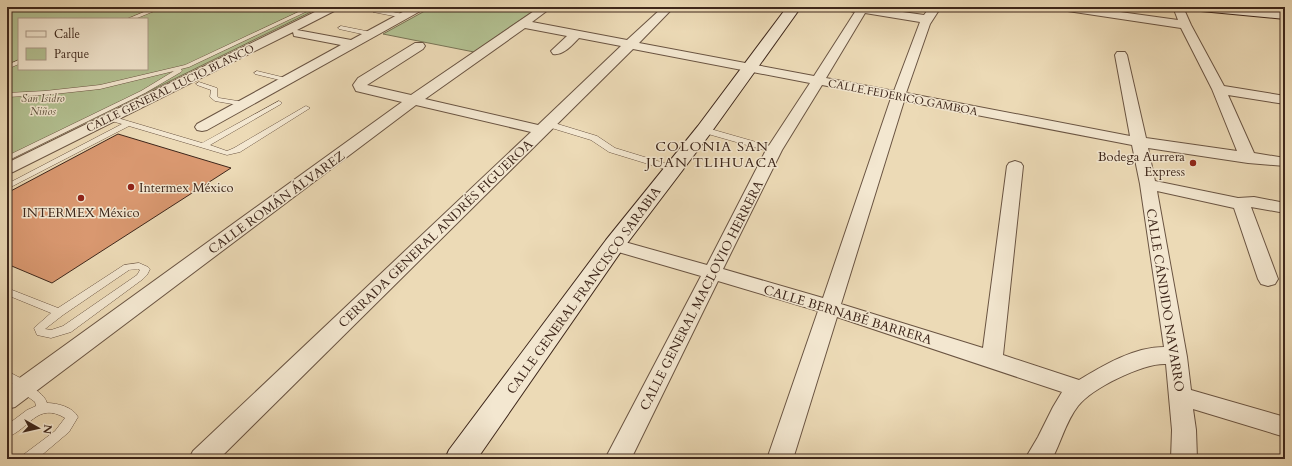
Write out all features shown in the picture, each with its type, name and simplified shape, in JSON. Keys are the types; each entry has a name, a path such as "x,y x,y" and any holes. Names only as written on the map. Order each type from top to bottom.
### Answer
{"street":[{"name":"CALLE GENERAL LUCIO BLANCO","path":"7,169 268,40 300,28 334,7"},
{"path":"202,127 420,7"},
{"name":"CALLE ROMÁN ÁLVAREZ","path":"7,400 412,101 547,7"},
{"name":"CERRADA GENERAL ANDRÉS FIGUEROA","path":"202,459 669,7"},
{"name":"CALLE GENERAL FRANCISCO SARABIA","path":"460,459 614,245 704,130 794,7"},
{"path":"780,459 898,95 931,13 862,10 845,7"},
{"path":"1061,7 1185,25"},
{"path":"1178,7 1185,25 1219,89 1248,158"},
{"path":"1201,7 1285,15"},
{"name":"CALLE GENERAL MACLOVIO HERRERA","path":"618,459 714,272 774,150 862,10"},
{"path":"1083,10 1083,22"},
{"name":"CALLE FEDERICO GAMBOA","path":"523,24 1140,142 1284,162"},
{"path":"300,28 353,44"},
{"path":"557,51 577,34"},
{"path":"419,46 363,81 360,85 361,88 412,101 545,127"},
{"name":"CALLE CÁNDIDO NAVARRO","path":"1120,55 1148,184 1176,357 1181,396 1184,459"},
{"path":"1219,89 1285,100"},
{"path":"992,359 1015,166"},
{"path":"1148,184 1241,204 1243,202 1254,202 1285,208"},
{"path":"1241,204 1268,279"},
{"name":"CALLE BERNABÉ BARRERA","path":"614,245 714,272 829,307 1080,389"},
{"path":"1038,459 1052,438 1066,405 1080,389 1138,360 1157,355 1176,357"},
{"path":"1181,396 1285,427"}],"lane":[{"path":"133,18 161,7"},
{"path":"7,159 143,92 187,66 313,7"},
{"path":"374,11 404,16"},
{"path":"341,28 371,34"},
{"path":"7,67 18,62"},
{"path":"7,95 45,93 100,87 187,66"},
{"path":"257,73 288,80"},
{"path":"199,84 214,89 213,97 217,100 244,104"},
{"path":"203,146 279,103"},
{"path":"111,118 222,152 232,152 306,108"},
{"path":"7,187 129,123"},
{"path":"545,127 594,138 612,150 674,169"},
{"path":"704,130 774,150"},
{"path":"134,265 145,269 144,273 140,277 67,329 51,334 41,332 39,328 43,323 59,312 120,270 134,265"},
{"path":"7,291 59,312"},
{"path":"7,375 40,399 42,407"},
{"path":"7,432 42,407 52,407 69,414 72,417 70,423 65,429 27,459"}],"green space":[{"name":"San Isidro Niños","path":"7,7 321,7 7,161"},
{"path":"432,7 539,7 474,52 383,34"}],"building":[{"path":"118,134 231,168 52,283 7,264 7,193"}],"place":[{"name":"Bodega Aurrera Express","path":"1193,163"},
{"name":"Intermex México","path":"131,187"},
{"name":"INTERMEX México","path":"81,198"}],"district":[{"name":"COLONIA SAN JUAN TLIHUACA","path":"712,154"}]}
